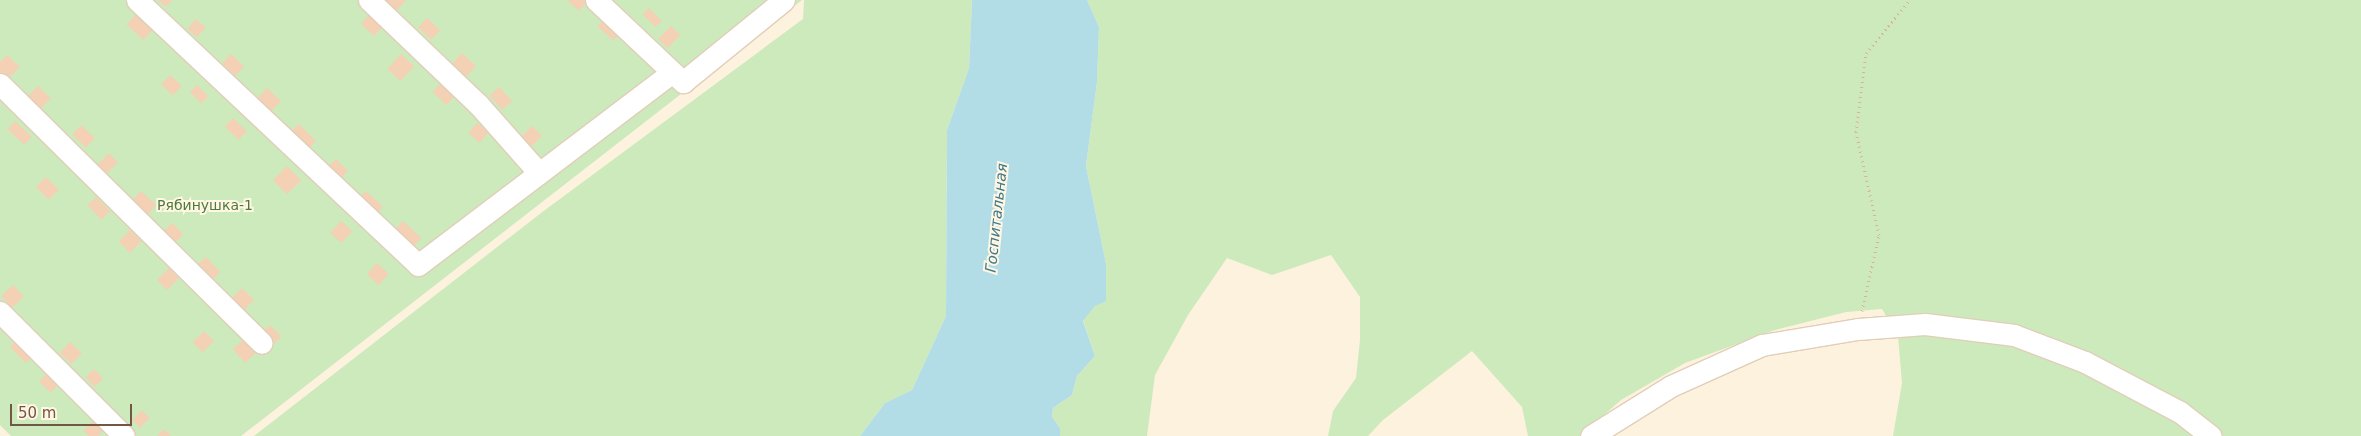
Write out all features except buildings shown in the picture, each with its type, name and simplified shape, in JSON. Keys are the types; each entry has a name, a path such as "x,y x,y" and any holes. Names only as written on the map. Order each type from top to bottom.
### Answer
{"street":[{"path":"137,0 418,265 672,72"},
{"path":"369,0 478,104 539,173"},
{"path":"596,0 683,82 784,0"},
{"path":"0,84 262,343"},
{"path":"0,312 124,436"},
{"path":"1591,436 1671,386 1762,344 1858,329 1925,324 2014,335 2085,362 2180,412 2211,436"}],"path":[{"path":"1858,329 1879,235 1856,132 1866,53 1910,0"}],"green space":[{"name":"Рябинушка-1","path":"0,0 802,0 241,436 11,436 0,425"},
{"path":"804,0 972,0 969,68 947,130 946,316 912,390 885,403 860,436 254,436 541,213 803,19"},
{"path":"1087,0 2361,0 2361,436 1893,436 1902,383 1898,336 1882,309 1846,312 1775,330 1685,363 1621,400 1580,436 1528,436 1522,407 1472,351 1383,420 1368,436 1328,436 1333,411 1356,378 1360,340 1360,297 1331,255 1272,275 1227,258 1188,315 1155,375 1147,436 1060,436 1060,428 1052,417 1053,408 1072,395 1077,376 1095,356 1083,320 1095,306 1106,264 1086,166 1097,82 1099,27"}],"water":[{"name":"Госпитальная","path":"972,0 1087,0 1099,27 1097,82 1086,166 1106,264 1106,301 1095,306 1083,321 1095,356 1077,376 1072,395 1053,408 1052,417 1060,428 1060,436 860,436 885,403 912,390 946,316 947,130 969,68"}]}
